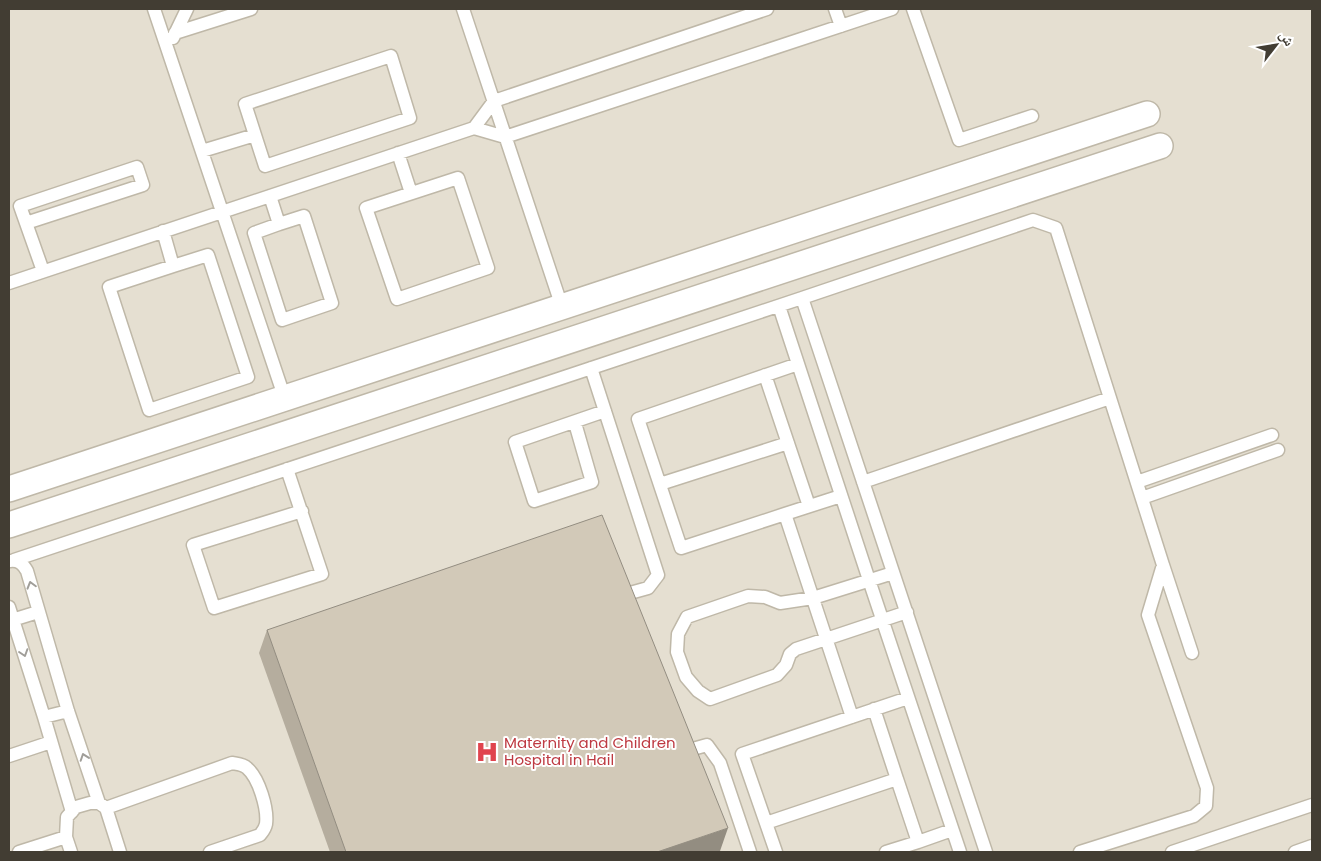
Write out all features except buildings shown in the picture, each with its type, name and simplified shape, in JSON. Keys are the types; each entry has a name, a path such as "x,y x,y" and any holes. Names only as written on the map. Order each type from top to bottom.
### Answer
{"street":[{"path":"9,489 1147,114"},
{"path":"9,524 1160,146"}],"lane":[{"path":"154,9 285,399"},
{"path":"168,49 187,9"},
{"path":"176,33 251,9"},
{"path":"463,9 562,307"},
{"path":"474,128 494,101 767,9"},
{"path":"835,9 841,26"},
{"path":"9,283 474,128 505,137 892,9"},
{"path":"913,9 959,140 1032,116"},
{"path":"391,56 410,118 265,166 255,135 245,104 391,56"},
{"path":"202,151 255,135"},
{"path":"398,153 411,194"},
{"path":"26,223 143,185 138,167 20,206 26,223 43,271"},
{"path":"458,178 488,268 397,299 366,208 411,194 458,178"},
{"path":"270,196 279,224"},
{"path":"304,216 332,302 282,320 254,233 279,224 304,216"},
{"path":"11,561 1033,220 1056,228 1192,653"},
{"path":"163,231 173,266"},
{"path":"208,255 248,378 149,410 109,287 173,266 208,255"},
{"path":"802,298 986,852"},
{"path":"779,306 960,852"},
{"path":"798,364 638,419 681,548 841,496"},
{"path":"591,368 658,575 648,588 630,593"},
{"path":"765,375 809,506"},
{"path":"863,482 1110,398"},
{"path":"575,423 592,482 534,501 515,442 605,411"},
{"path":"1137,482 1272,435"},
{"path":"660,484 788,443"},
{"path":"1142,498 1278,450"},
{"path":"287,470 302,510 322,574 214,608 193,545 302,510"},
{"path":"784,514 852,717"},
{"path":"11,561 24,564 27,571 68,711 120,852"},
{"path":"1080,852 1194,816 1206,806 1207,788 1148,615 1163,565"},
{"path":"893,573 813,598 780,603 765,597 748,596 687,617 678,634 678,652 686,677 698,691 710,699 777,675 786,665 790,654 796,649 907,612"},
{"path":"38,612 10,616 44,717 72,812"},
{"path":"776,852 742,754 908,698"},
{"path":"874,709 918,842"},
{"path":"44,717 68,711"},
{"path":"9,756 51,742"},
{"path":"682,752 707,745 720,763 750,852"},
{"path":"72,852 66,837 67,817 76,807 90,803 103,806 232,763 242,764 249,769 260,791 264,803 266,826 260,835 210,852"},
{"path":"766,823 897,779"},
{"path":"1172,852 1312,805"},
{"path":"886,852 952,830"},
{"path":"19,852 66,837"},
{"path":"1295,852 1312,846"}],"shaded area":[{"path":"9,9 1312,9 1312,852 9,852"}],"place":[{"name":"Maternity and Children Hospital in Hail","path":"487,752"}]}
